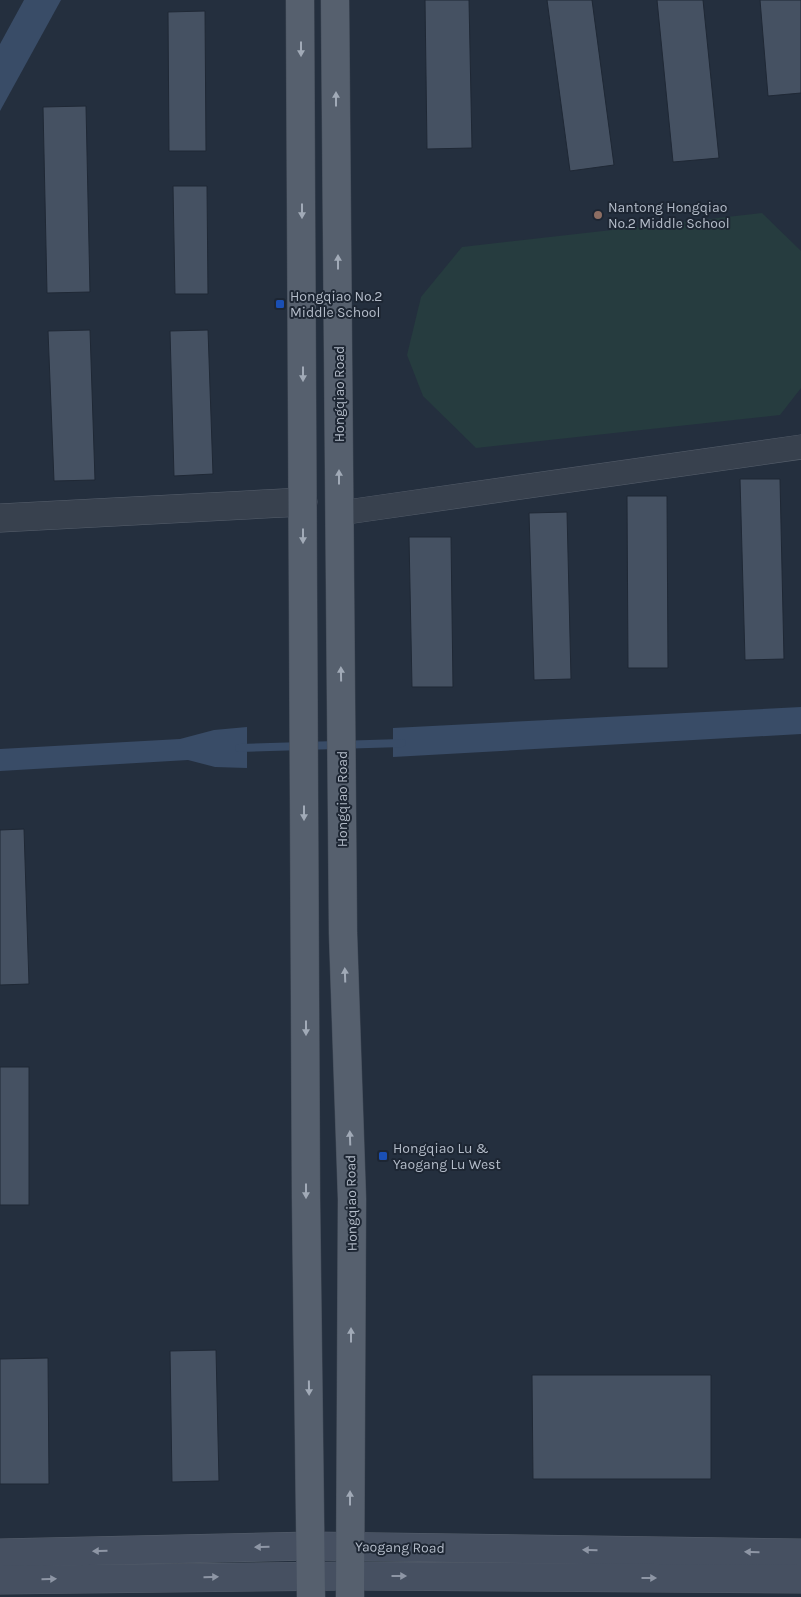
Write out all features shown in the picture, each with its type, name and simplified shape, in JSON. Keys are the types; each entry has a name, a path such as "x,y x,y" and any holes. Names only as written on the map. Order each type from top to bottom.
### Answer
{"main road":[{"path":"300,0 306,1189 311,1586"},
{"name":"Hongqiao Road","path":"335,0 344,933 352,1199 350,1586"},
{"name":"Yaogang Road","path":"0,1553 350,1546 801,1553"},
{"name":"Yaogang Road","path":"0,1580 350,1586 801,1579"}],"street":[{"path":"340,513 801,447"},
{"path":"0,518 303,502"}],"green space":[{"path":"762,213 801,251 801,388 780,415 476,448 423,396 407,355 421,297 462,247"}],"water":[{"path":"24,0 61,0 0,111 0,44"},
{"path":"801,707 801,734 393,757 393,728"},
{"path":"247,727 247,768 215,767 188,760 0,771 0,749 180,739 214,730"}],"building":[{"path":"425,0 469,0 472,148 427,149"},
{"path":"547,0 592,0 614,165 570,171"},
{"path":"657,0 703,0 719,158 673,162"},
{"path":"760,0 801,0 801,93 768,96"},
{"path":"205,11 206,151 169,151 168,12"},
{"path":"86,106 90,292 47,293 43,107"},
{"path":"173,186 207,186 208,294 175,294"},
{"path":"90,330 95,480 54,481 48,331"},
{"path":"208,330 213,474 174,476 170,331"},
{"path":"740,479 780,479 784,659 745,660"},
{"path":"627,496 667,496 668,668 628,668"},
{"path":"567,512 571,679 534,680 529,513"},
{"path":"409,537 451,537 453,687 412,687"},
{"path":"24,829 29,984 0,985 0,830"},
{"path":"0,1067 29,1067 29,1205 0,1205"},
{"path":"216,1350 219,1481 172,1482 170,1351"},
{"path":"48,1358 49,1484 0,1484 0,1359"},
{"path":"532,1375 711,1375 711,1479 533,1479"}],"waterway":[{"path":"239,748 402,743"}],"place":[{"name":"Nantong Hongqiao No.2 Middle School","path":"598,215"},
{"name":"Hongqiao No.2 Middle School","path":"280,304"},
{"name":"Hongqiao Lu & Yaogang Lu West","path":"383,1156"}]}
